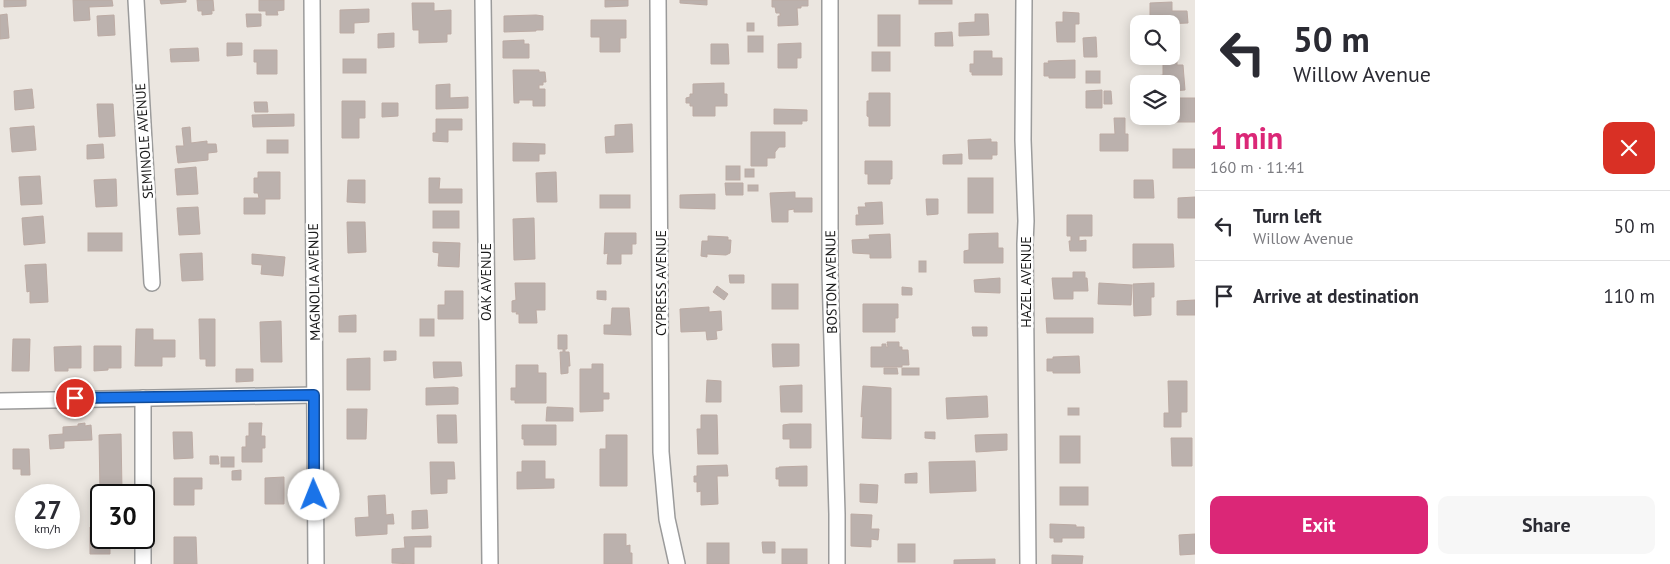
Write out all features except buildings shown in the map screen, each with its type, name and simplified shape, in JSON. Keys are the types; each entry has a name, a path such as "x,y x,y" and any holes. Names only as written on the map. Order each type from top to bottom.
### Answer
{"street":[{"name":"SEMINOLE AVENUE","path":"136,0 152,282"},
{"name":"MAGNOLIA AVENUE","path":"312,0 316,564"},
{"name":"OAK AVENUE","path":"483,0 490,564"},
{"name":"CYPRESS AVENUE","path":"658,0 661,452 667,519 677,564"},
{"name":"BOSTON AVENUE","path":"830,0 830,263 837,564"},
{"name":"HAZEL AVENUE","path":"1024,0 1023,140 1026,221 1028,564"},
{"path":"0,400 314,395"},
{"path":"142,398 143,484"},
{"path":"143,549 143,564"}],"route":[{"path":"75,398 314,395 314,495"}]}
